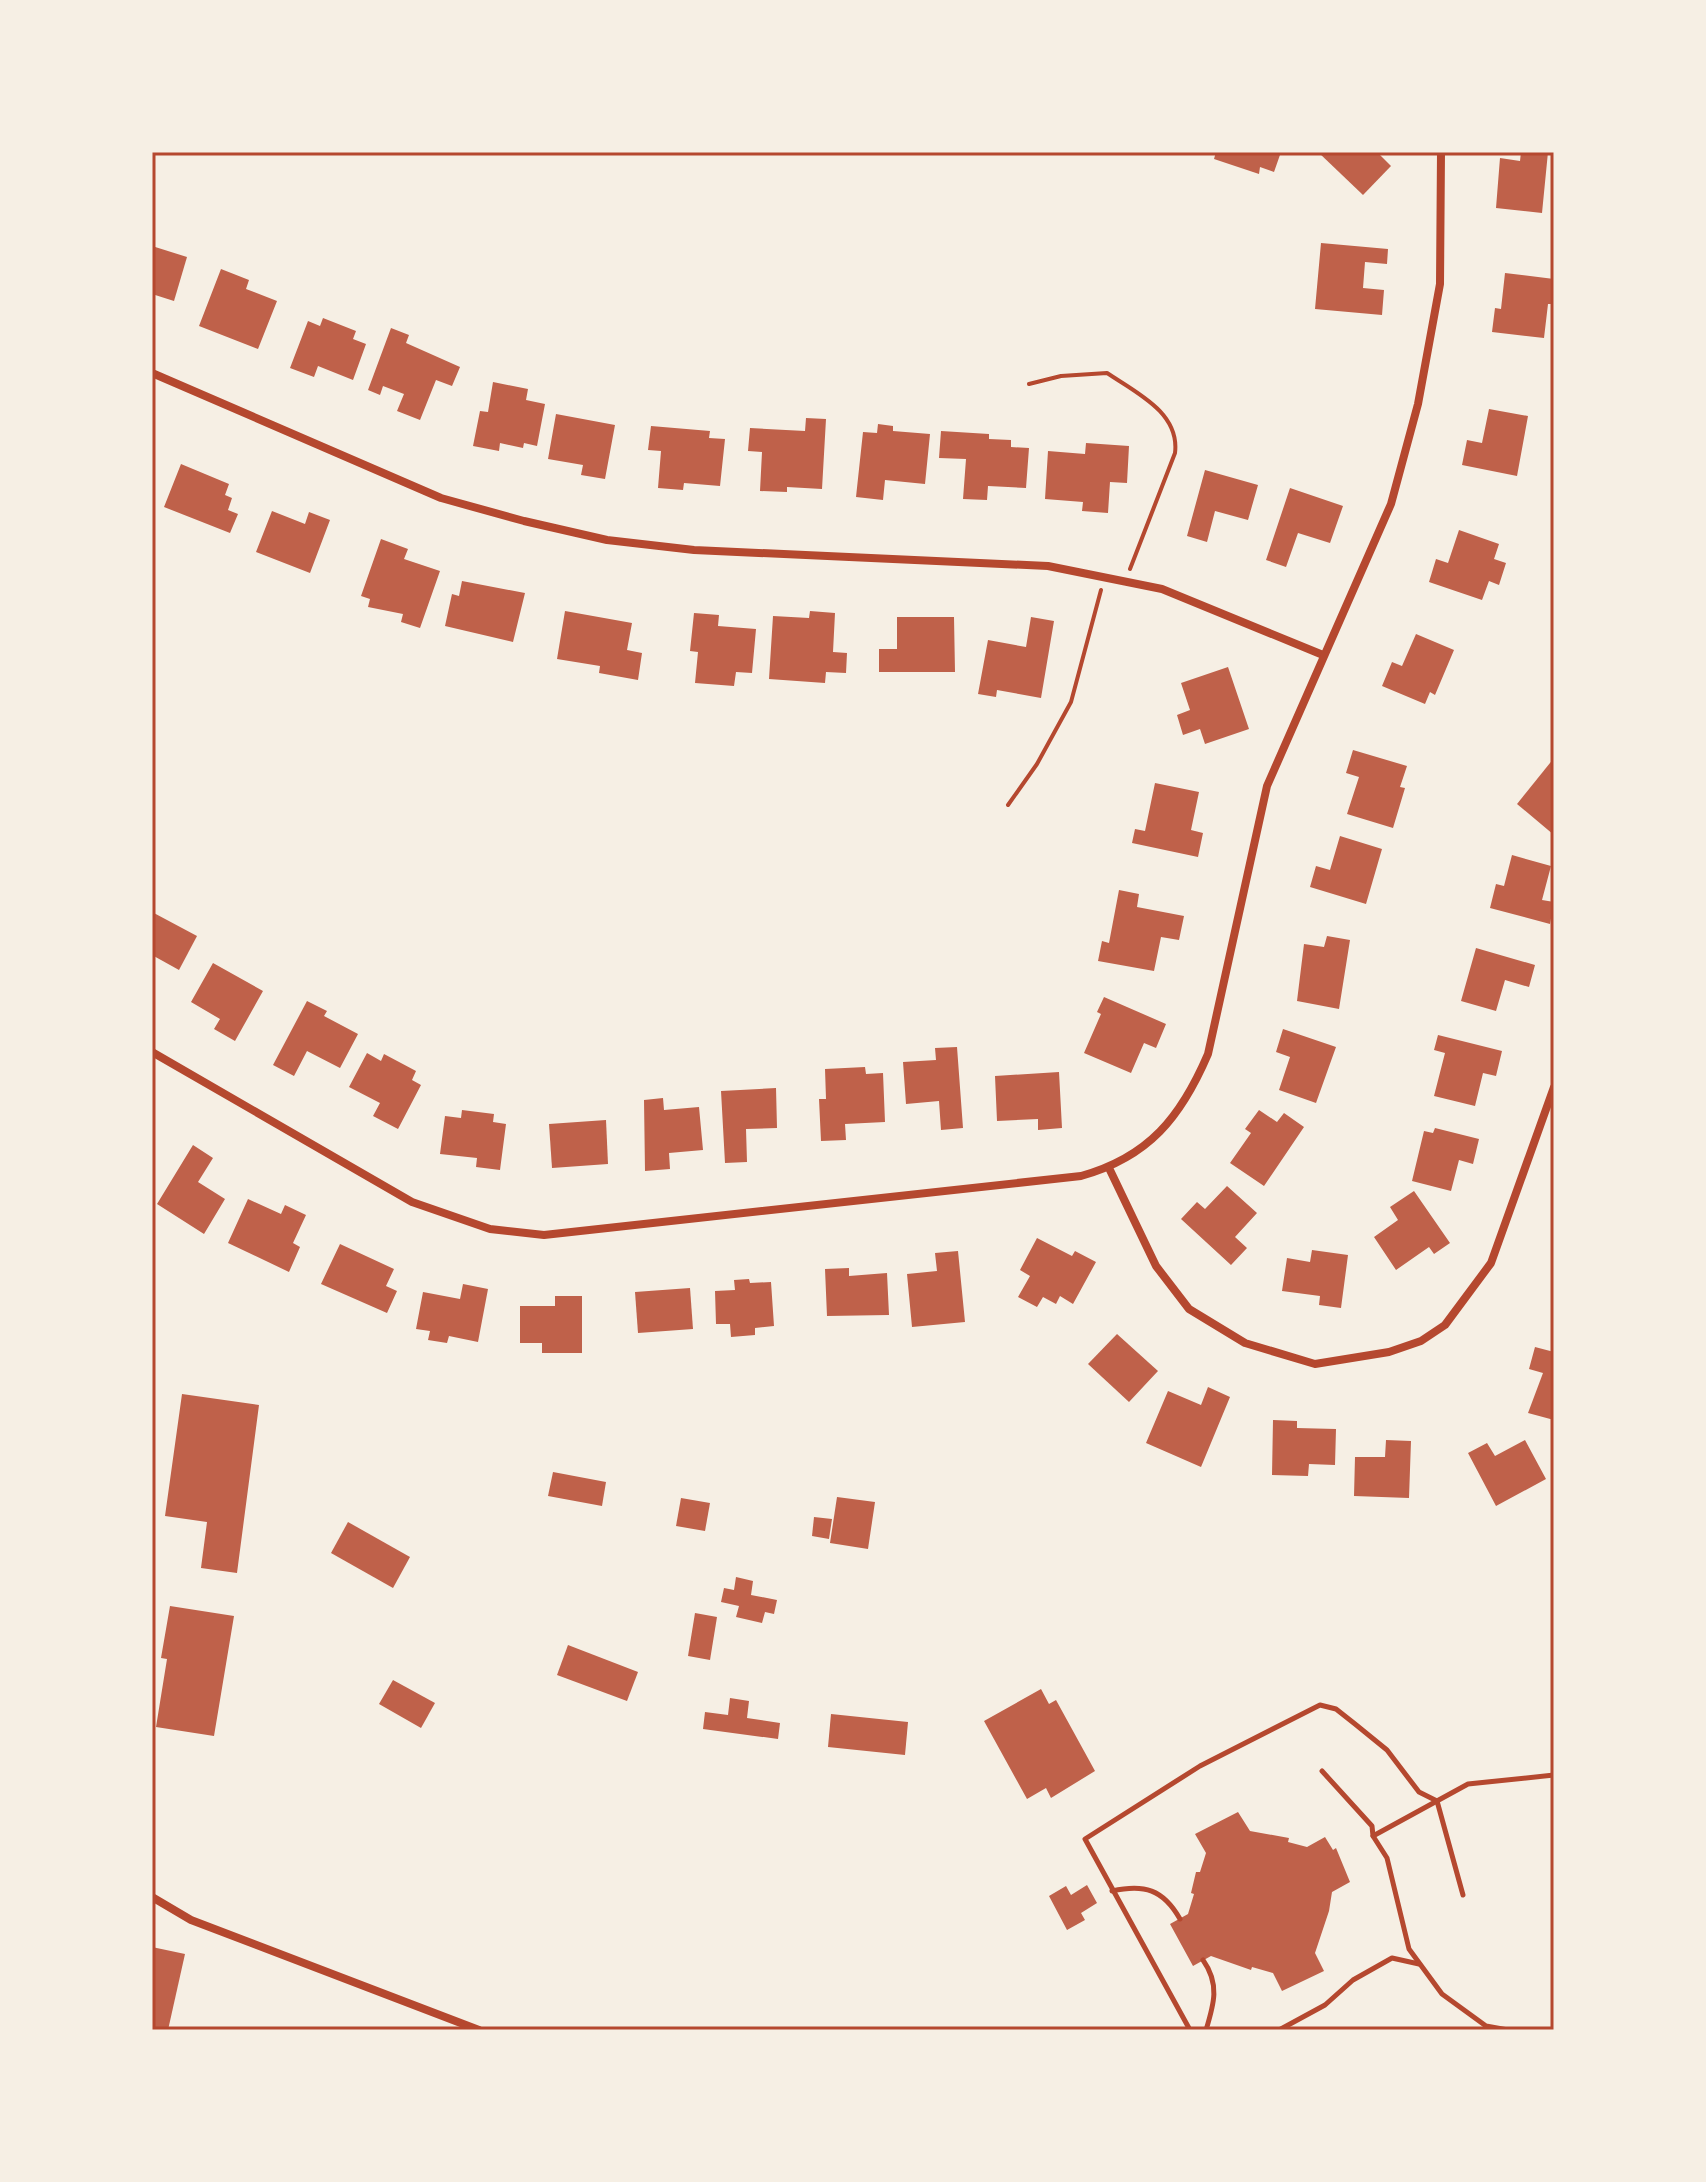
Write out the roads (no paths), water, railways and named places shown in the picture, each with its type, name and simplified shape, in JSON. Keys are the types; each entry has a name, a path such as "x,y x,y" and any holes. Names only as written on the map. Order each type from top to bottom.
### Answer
{"street":[{"path":"152,1052 412,1202 490,1229 544,1235 1081,1176 1109,1168 1157,1137 1191,1094 1208,1054 1267,786 1391,504 1418,404 1440,284 1441,152"},
{"path":"152,373 441,498 524,521 607,540 694,550 1048,566 1162,589 1323,655"},
{"path":"1109,1168 1156,1266 1189,1309 1245,1343 1315,1364 1389,1352 1421,1341 1445,1325 1491,1263 1554,1087"},
{"path":"152,1897 191,1920 479,2030"}],"lane":[{"path":"1190,2030 1085,1839 1200,1766 1298,1713 1320,1705 1336,1709 1387,1750 1419,1792 1437,1801 1463,1895"},
{"path":"1322,1771 1372,1826 1373,1836 1387,1858 1409,1949 1442,1994 1486,2026 1508,2030"},
{"path":"1373,1836 1468,1784 1554,1775"},
{"path":"1112,1891 1137,1886 1161,1893 1180,1919"},
{"path":"1279,2030 1325,2005 1353,1980 1392,1958 1421,1965"},
{"path":"1203,1960 1215,1983 1214,2004 1206,2030"}]}
